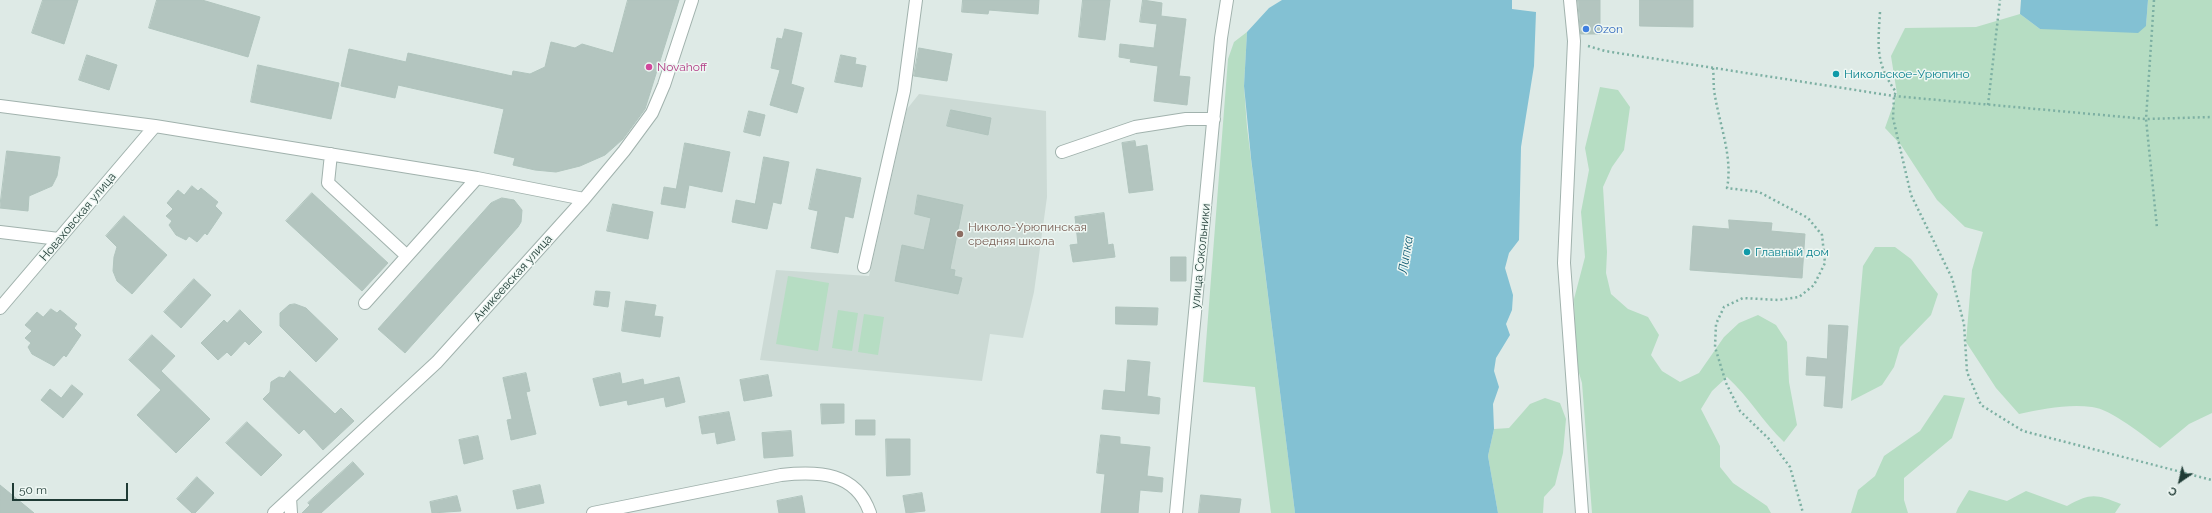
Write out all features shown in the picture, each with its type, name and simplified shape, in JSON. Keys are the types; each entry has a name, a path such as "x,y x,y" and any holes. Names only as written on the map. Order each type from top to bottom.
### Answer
{"street":[{"name":"Аникеевская улица","path":"274,513 437,362 584,199 652,113 664,85 692,0"},
{"path":"864,267 904,92 916,0"},
{"name":"улица Сокольники","path":"1176,513 1221,38 1227,0"},
{"path":"1570,0 1574,42 1564,263 1582,513"},
{"path":"0,106 155,126 331,154 477,178 584,199"},
{"path":"1062,152 1135,127 1186,119 1214,119"},
{"name":"Новаховская улица","path":"0,308 155,126"},
{"path":"331,154 328,183 407,256"},
{"path":"365,303 477,178"},
{"path":"0,232 59,239"},
{"path":"593,513 798,473 833,475 865,498 870,513"},
{"path":"290,498 291,513"}],"path":[{"path":"1988,105 2000,0"},
{"path":"2154,0 2146,118 2157,228"},
{"path":"1880,12 1880,62 1887,79 1896,92 1894,96 1893,118 1911,195 1952,278 1964,324 1967,372 1981,405 2023,431 2212,480"},
{"path":"1574,42 1605,51 1801,80 1894,96 2146,118 2212,117"},
{"path":"1713,68 1714,95 1722,122 1730,174 1727,188 1759,192 1808,218 1822,235 1825,263 1814,285 1799,297 1778,300 1743,298 1724,307 1716,324 1715,347 1726,383 1740,411 1769,439 1790,467 1803,513"}],"shaded area":[{"name":"Николо-Урюпинская средняя школа","path":"919,94 1046,111 1047,197 1034,292 1023,338 990,334 982,381 760,360 776,270 869,276 907,109"}],"green space":[{"path":"2148,0 2212,0 2212,413 2189,424 2160,448 2118,418 2100,409 2092,407 2064,407 2019,414 1996,388 1966,342 1972,270 1983,232 1965,227 1937,200 1901,145 1885,128 1897,94 1891,56 1905,28 1976,27 2020,14 2040,29 2146,26"},
{"path":"1247,32 1244,86 1247,127 1295,513 1271,513 1255,387 1203,382 1228,59 1234,42"},
{"path":"1600,87 1618,90 1630,107 1624,150 1612,167 1603,187 1607,252 1606,273 1611,294 1628,309 1648,317 1659,335 1651,355 1662,371 1680,382 1699,373 1724,337 1739,323 1758,315 1776,325 1787,342 1789,382 1797,425 1784,442 1727,377 1712,391 1701,409 1720,446 1720,467 1733,483 1767,506 1771,513 1592,513 1582,383 1576,363 1574,299 1585,257 1581,212 1589,170 1585,148"},
{"path":"1875,247 1895,247 1911,259 1938,294 1931,315 1900,347 1894,367 1882,385 1851,401 1863,266"},
{"path":"788,276 829,283 818,351 776,344"},
{"path":"838,310 858,313 852,351 832,348"},
{"path":"864,314 884,317 878,355 858,352"},
{"path":"1944,395 1965,398 1952,438 1904,478 1904,500 1908,513 1851,513 1858,490 1875,476 1884,456 1920,431"},
{"path":"1545,398 1560,403 1566,419 1563,453 1555,485 1544,497 1543,513 1498,513 1488,456 1494,429 1509,428 1530,404"},
{"path":"1969,490 2007,501 2026,491 2067,506 2093,496 2105,498 2121,504 2115,513 1956,513"}],"water":[{"name":"Липка","path":"1282,0 1512,0 1512,9 1536,12 1534,66 1521,147 1519,240 1509,253 1505,268 1513,295 1512,310 1506,324 1510,335 1496,358 1494,371 1499,387 1493,404 1494,429 1488,456 1498,513 1295,513 1251,158 1244,86 1247,32 1269,8"},
{"path":"2021,0 2148,0 2146,26 2138,33 2040,29 2020,14"}],"building":[{"path":"43,0 78,0 64,44 32,33"},
{"path":"157,0 202,0 260,17 248,57 149,28"},
{"path":"628,0 679,0 645,109 623,139 605,155 580,166 556,172 535,170 513,165 515,158 494,153 504,109 398,85 395,98 341,86 349,49 406,62 408,53 512,76 513,71 530,74 545,67 551,42 575,48 582,44 613,53"},
{"path":"963,0 1039,0 1038,14 989,10 988,14 962,12"},
{"path":"1083,0 1110,0 1105,40 1079,37"},
{"path":"1143,0 1162,3 1161,16 1186,19 1179,76 1190,77 1187,105 1154,101 1158,66 1130,62 1131,59 1119,57 1120,44 1154,48 1157,24 1140,22"},
{"path":"1578,0 1600,0 1600,34 1581,34"},
{"path":"1640,0 1693,0 1693,27 1640,26"},
{"path":"785,29 802,33 791,84 804,88 797,113 770,105 780,70 771,68 777,38 782,39"},
{"path":"919,48 952,54 947,81 914,76"},
{"path":"87,55 117,65 109,90 79,80"},
{"path":"841,55 856,58 855,64 866,66 862,87 835,82"},
{"path":"258,65 339,83 331,119 251,102"},
{"path":"951,110 991,118 988,135 947,126"},
{"path":"749,111 765,115 760,136 744,132"},
{"path":"1135,141 1136,147 1147,145 1153,190 1129,193 1122,143"},
{"path":"685,143 730,152 722,192 689,185 685,208 661,204 664,187 676,189"},
{"path":"7,151 60,157 57,176 52,186 29,196 28,211 0,208"},
{"path":"764,157 789,162 781,204 773,202 767,229 732,222 736,200 755,204"},
{"path":"817,169 861,178 853,218 845,216 838,253 811,248 818,211 809,209"},
{"path":"192,186 198,191 201,188 218,202 215,206 222,213 207,235 205,233 197,242 189,236 186,240 176,235 169,225 172,221 166,216 173,209 167,203 178,190 184,195"},
{"path":"312,193 388,263 362,291 286,221"},
{"path":"918,195 963,205 950,269 955,270 954,276 962,278 958,294 895,281 902,245 924,250 931,218 915,214"},
{"path":"502,198 514,200 522,210 521,222 518,227 405,353 378,329 491,203"},
{"path":"613,204 653,212 648,239 607,231"},
{"path":"1104,213 1108,245 1113,244 1115,257 1073,262 1070,245 1078,244 1075,217"},
{"path":"124,216 167,255 132,294 117,281 113,271 114,257 117,247 106,236"},
{"name":"Главный дом","path":"1729,220 1772,223 1771,231 1805,234 1802,278 1690,270 1693,226 1729,229"},
{"path":"1171,257 1186,257 1186,281 1171,281"},
{"path":"194,279 211,295 181,328 164,312"},
{"path":"596,291 610,292 608,307 594,305"},
{"path":"626,301 656,305 654,316 663,317 660,337 622,331"},
{"path":"295,304 306,308 338,339 316,362 280,326 280,313 289,305"},
{"path":"1116,307 1158,308 1157,325 1116,324"},
{"path":"51,309 57,313 60,310 77,324 74,328 81,335 66,357 64,355 54,366 32,354 28,347 31,343 25,338 32,331 25,325 37,312 43,317"},
{"path":"240,310 262,332 249,345 245,341 231,356 227,352 218,360 201,343 224,320 227,323"},
{"path":"1829,325 1848,326 1842,408 1824,406 1826,376 1806,375 1807,357 1827,359"},
{"path":"152,335 175,356 161,371 210,419 176,453 137,415 161,390 129,360"},
{"path":"1128,360 1150,362 1147,396 1160,398 1159,414 1102,409 1104,390 1125,392"},
{"path":"290,371 335,414 341,408 354,421 323,450 304,429 299,434 263,399 270,392 271,382 279,377 284,378"},
{"path":"526,373 530,391 526,392 536,434 511,440 507,420 512,419 503,378"},
{"path":"620,373 622,384 643,379 644,385 679,377 685,402 666,407 664,397 628,405 627,400 600,406 593,379"},
{"path":"768,375 772,396 744,401 740,380"},
{"path":"72,385 83,394 63,418 41,400 50,389 61,398"},
{"path":"821,404 844,404 844,423 822,424"},
{"path":"729,412 735,440 717,444 715,432 702,434 699,417"},
{"path":"856,420 875,420 875,435 856,435"},
{"path":"247,422 282,455 261,476 226,443"},
{"path":"791,431 793,456 764,458 762,433"},
{"path":"1101,435 1120,437 1120,444 1150,447 1147,476 1163,478 1162,492 1140,490 1138,513 1101,513 1105,474 1097,473"},
{"path":"478,436 483,459 464,464 459,440"},
{"path":"886,439 910,439 910,475 887,476"},
{"path":"353,462 364,474 321,513 302,513 310,505 308,503"},
{"path":"197,477 214,493 195,513 192,513 177,499"},
{"path":"0,485 34,513 0,513"},
{"path":"540,485 544,503 517,509 513,491"},
{"path":"922,493 925,511 906,513 903,496"},
{"path":"1201,495 1241,499 1239,513 1199,513"},
{"path":"457,496 461,511 432,513 430,502"},
{"path":"802,496 805,513 779,513 777,501"}],"place":[{"name":"Ozon","path":"1586,29"},
{"name":"Novahoff","path":"649,67"},
{"name":"Никольское-Урюпино","path":"1836,74"},
{"name":"Николо-Урюпинская средняя школа","path":"960,234"},
{"name":"Главный дом","path":"1747,252"}]}
